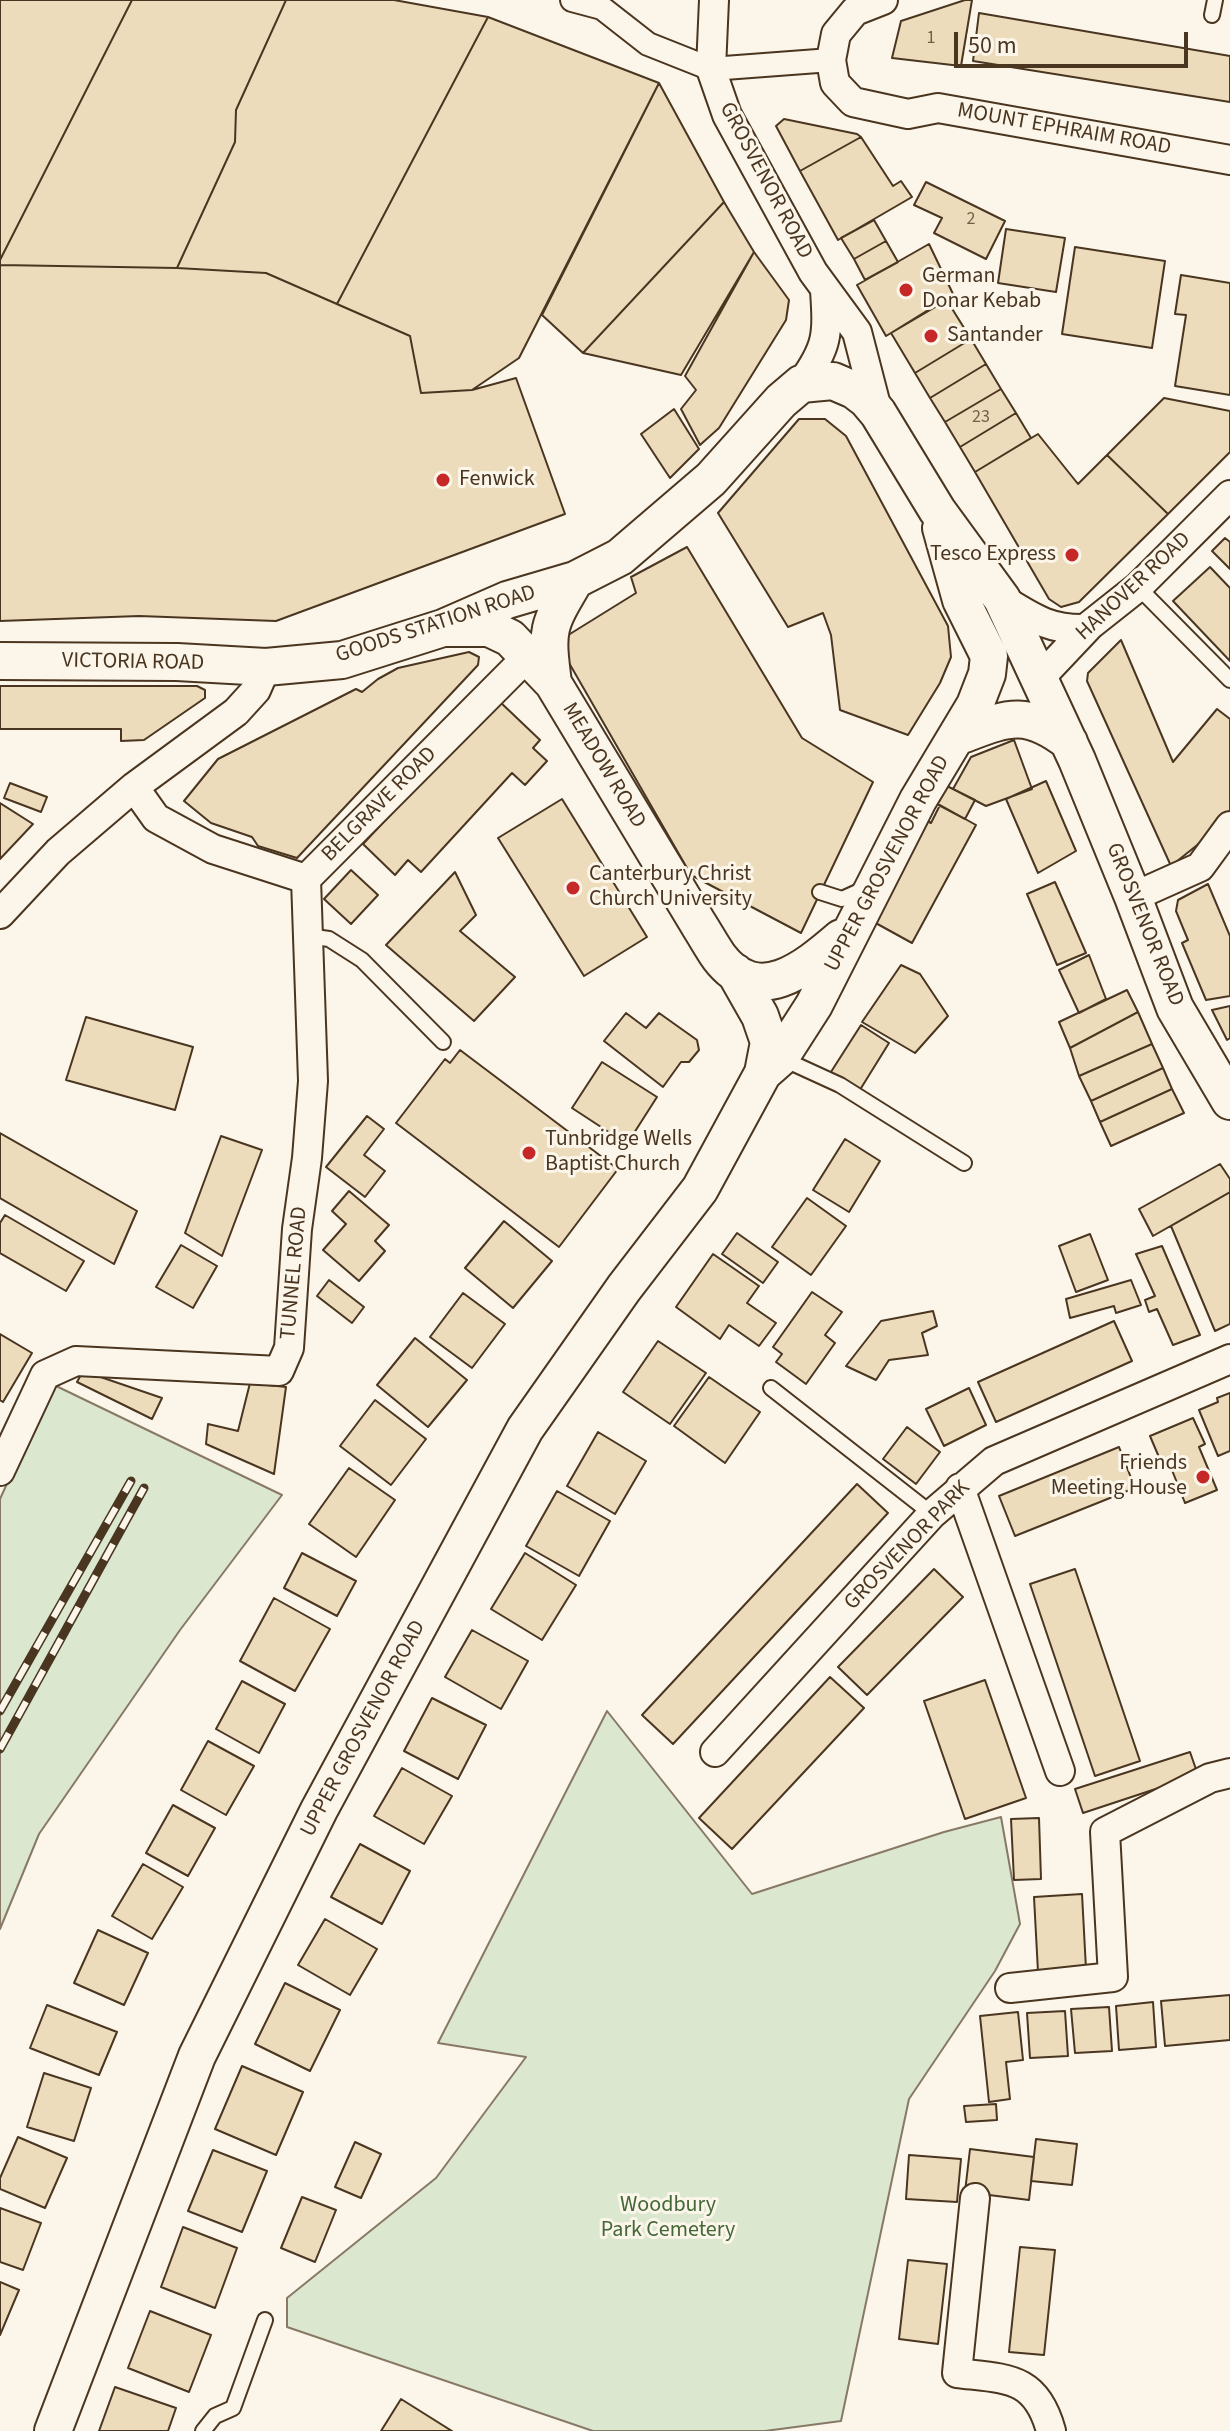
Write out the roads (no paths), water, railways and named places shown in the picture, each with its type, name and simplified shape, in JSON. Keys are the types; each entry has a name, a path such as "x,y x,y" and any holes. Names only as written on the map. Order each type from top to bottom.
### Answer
{"street":[{"path":"572,0 602,8 648,44 711,69 831,60 836,34 855,11 883,0"},
{"path":"711,69 714,0"},
{"name":"MOUNT EPHRAIM ROAD","path":"831,60 835,83 853,102 908,114 938,108 1230,160"},
{"name":"GROSVENOR ROAD","path":"711,69 727,115 825,290 857,332 878,413"},
{"name":"GROSVENOR ROAD","path":"801,384 817,363 826,343 825,290"},
{"name":"GROSVENOR ROAD","path":"801,384 833,381 860,395 878,413 937,510 1002,599 1069,742 1175,1008 1230,1101"},
{"name":"GOODS STATION ROAD","path":"266,667 342,660 443,628 507,600 575,580 620,557 685,504 781,401 801,384"},
{"name":"HANOVER ROAD","path":"1039,679 1086,629 1138,587 1230,495"},
{"name":"GROSVENOR ROAD","path":"937,510 961,600 989,656 987,674 975,705 956,737"},
{"name":"MEADOW ROAD","path":"553,683 547,640 553,617 575,580"},
{"name":"GROSVENOR ROAD","path":"1002,599 1052,627 1086,629"},
{"name":"MEADOW ROAD","path":"443,628 489,628 510,638 553,683 595,742 699,925 721,958 735,972"},
{"name":"BELGRAVE ROAD","path":"134,787 156,818 213,849 306,879 528,656"},
{"name":"VICTORIA ROAD","path":"0,661 177,662 266,667"},
{"path":"0,914 58,852 134,787 236,712 256,690 266,667"},
{"name":"UPPER GROSVENOR ROAD","path":"53,2431 197,2056 319,1810 525,1429 624,1288 700,1189 772,1066 814,1005 918,800 956,737 1039,679"},
{"path":"956,737 1007,719 1030,720 1052,728 1069,742"},
{"path":"1133,897 1200,867 1230,826"},
{"name":"TUNNEL ROAD","path":"0,1471 45,1375 76,1361 279,1371 289,1348 297,1229 313,1081 306,879"},
{"path":"735,972 748,979 763,981 791,975 813,961 854,926"},
{"name":"UPPER GROSVENOR ROAD","path":"735,972 760,1016 769,1042 772,1066"},
{"name":"GROSVENOR PARK","path":"715,1752 932,1514 994,1461 1230,1359"},
{"path":"960,1488 1060,1771"},
{"path":"1010,1988 1113,1977 1105,1832 1210,1778 1230,1773"},
{"path":"975,2198 957,2373 1009,2379 1024,2386 1044,2407 1051,2431"}],"lane":[{"path":"1138,587 1230,680"},
{"path":"820,892 842,899 875,884"},
{"path":"308,936 329,939 362,960 443,1042"},
{"path":"772,1066 840,1085 964,1163"},
{"path":"771,1388 932,1514"},
{"path":"203,2431 215,2416 233,2408 265,2320"}],"railway":[{"path":"0,1711 131,1481"},
{"path":"0,1749 144,1488"}],"place":[{"name":"German Donar Kebab","path":"906,290"},
{"name":"Santander","path":"931,336"},
{"name":"Fenwick","path":"443,480"},
{"name":"Tesco Express","path":"1072,555"},
{"name":"Canterbury Christ Church University","path":"573,888"},
{"name":"Tunbridge Wells Baptist Church","path":"529,1153"},
{"name":"Friends Meeting House","path":"1203,1477"}],"park label":[{"name":"Woodbury Park Cemetery","path":"668,2218"}]}
